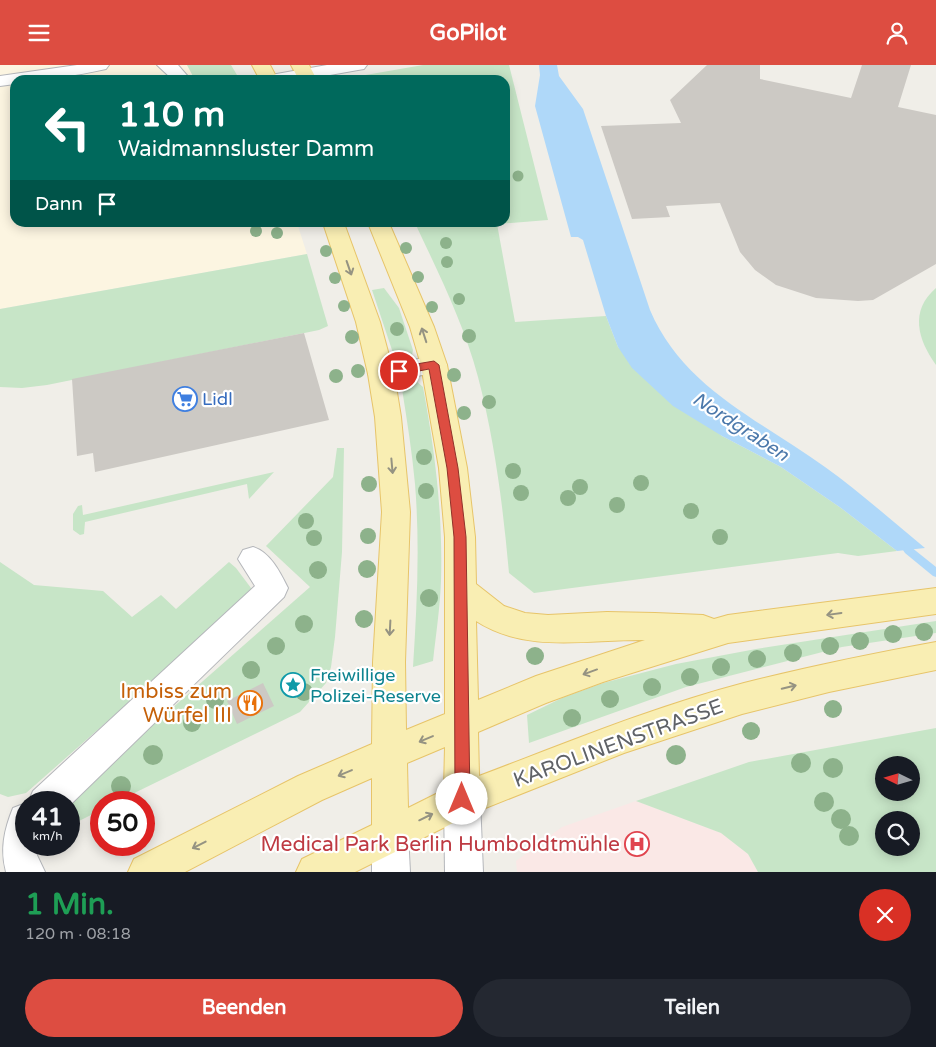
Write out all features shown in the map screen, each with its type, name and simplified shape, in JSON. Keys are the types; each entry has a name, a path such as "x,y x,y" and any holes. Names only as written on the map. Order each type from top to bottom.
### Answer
{"main road":[{"path":"334,227 368,322 381,374 388,417 396,511 389,662 390,834"},
{"path":"380,227 422,327 434,365 453,468 460,537 462,799"},
{"path":"461,590 478,607 492,616 517,626 534,628 626,626 728,629"},
{"path":"146,872 310,788 536,691 619,662 728,629 932,601"},
{"name":"KAROLINENSTRASSE","path":"315,872 462,799 623,737 690,714 829,677 933,663"}],"street":[{"path":"44,75 100,65"},
{"path":"166,65 178,75"},
{"path":"267,71 304,73 358,65"},
{"path":"381,374 434,365"},
{"path":"59,791 273,588 253,559"},
{"path":"462,799 464,872"},
{"path":"390,834 391,872"},
{"path":"18,856 26,872"}],"shaded area":[{"path":"0,65 187,65 192,75 10,75 10,227 298,227 307,254 0,309"},
{"name":"Medical Park Berlin Humboldtmühle","path":"636,801 721,833 748,854 758,872 517,872 516,861 562,827"}],"green space":[{"path":"187,65 231,65 237,75 192,75"},
{"path":"423,65 509,65 548,220 510,223 510,75 366,75"},
{"path":"417,227 498,227 515,322 606,316 618,347 722,436 781,467 841,508 897,551 858,556 838,553 534,593 509,573 498,475 478,377 458,318"},
{"path":"307,254 328,326 319,330 47,385 22,388 0,387 0,309"},
{"path":"384,288 399,308 413,350 412,355 407,357 399,358 393,353 372,290"},
{"path":"936,288 936,365 921,336 919,316 922,306"},
{"path":"416,381 423,387 437,483 441,532 441,581 433,661 413,667 416,621 417,507 402,389 404,385"},
{"path":"337,448 344,448 342,552 335,637 331,667 326,683 300,712 138,791 90,791 90,816 80,820 80,791 78,791 310,587 266,546 333,477"},
{"path":"274,472 249,499 247,484 85,522 84,534 80,535 73,530 73,514 78,506 82,505 83,515"},
{"path":"0,562 34,585 103,591 132,617 161,595 176,609 229,562 236,568 254,592 28,791 15,791 15,795 8,797 0,794"},
{"path":"936,621 936,633 842,647 686,687 529,743 527,715 564,697 603,683 676,664 756,649"},
{"path":"936,728 936,872 758,872 748,854 721,833 636,801 749,762"}],"water":[{"path":"539,65 557,65 559,76 583,109 650,310 664,337 682,361 703,382 726,400 838,477 925,548 897,551 841,508 781,467 722,436 673,406 632,368 618,347 606,316 583,240 578,237 571,237 535,106 540,75"}],"building":[{"path":"707,65 760,65 760,79 851,98 862,65 911,65 898,107 936,115 936,264 873,300 858,301 816,298 776,285 755,270 740,252 720,203 666,206 670,217 632,219 601,126 681,123 670,100"},
{"name":"Lidl","path":"304,333 329,420 95,472 93,453 77,456 72,379"},
{"name":"Imbiss zum Würfel III","path":"263,683 274,706 237,724 227,701"}],"waterway":[{"name":"Nordgraben","path":"908,550 936,573"}],"place":[{"name":"Lidl","path":"185,399"},
{"name":"Freiwillige Polizei-Reserve","path":"293,685"},
{"name":"Imbiss zum Würfel III","path":"250,703"},
{"name":"Medical Park Berlin Humboldtmühle","path":"637,844"}],"route":[{"path":"399,371 434,365 453,468 460,537 462,799"}]}
